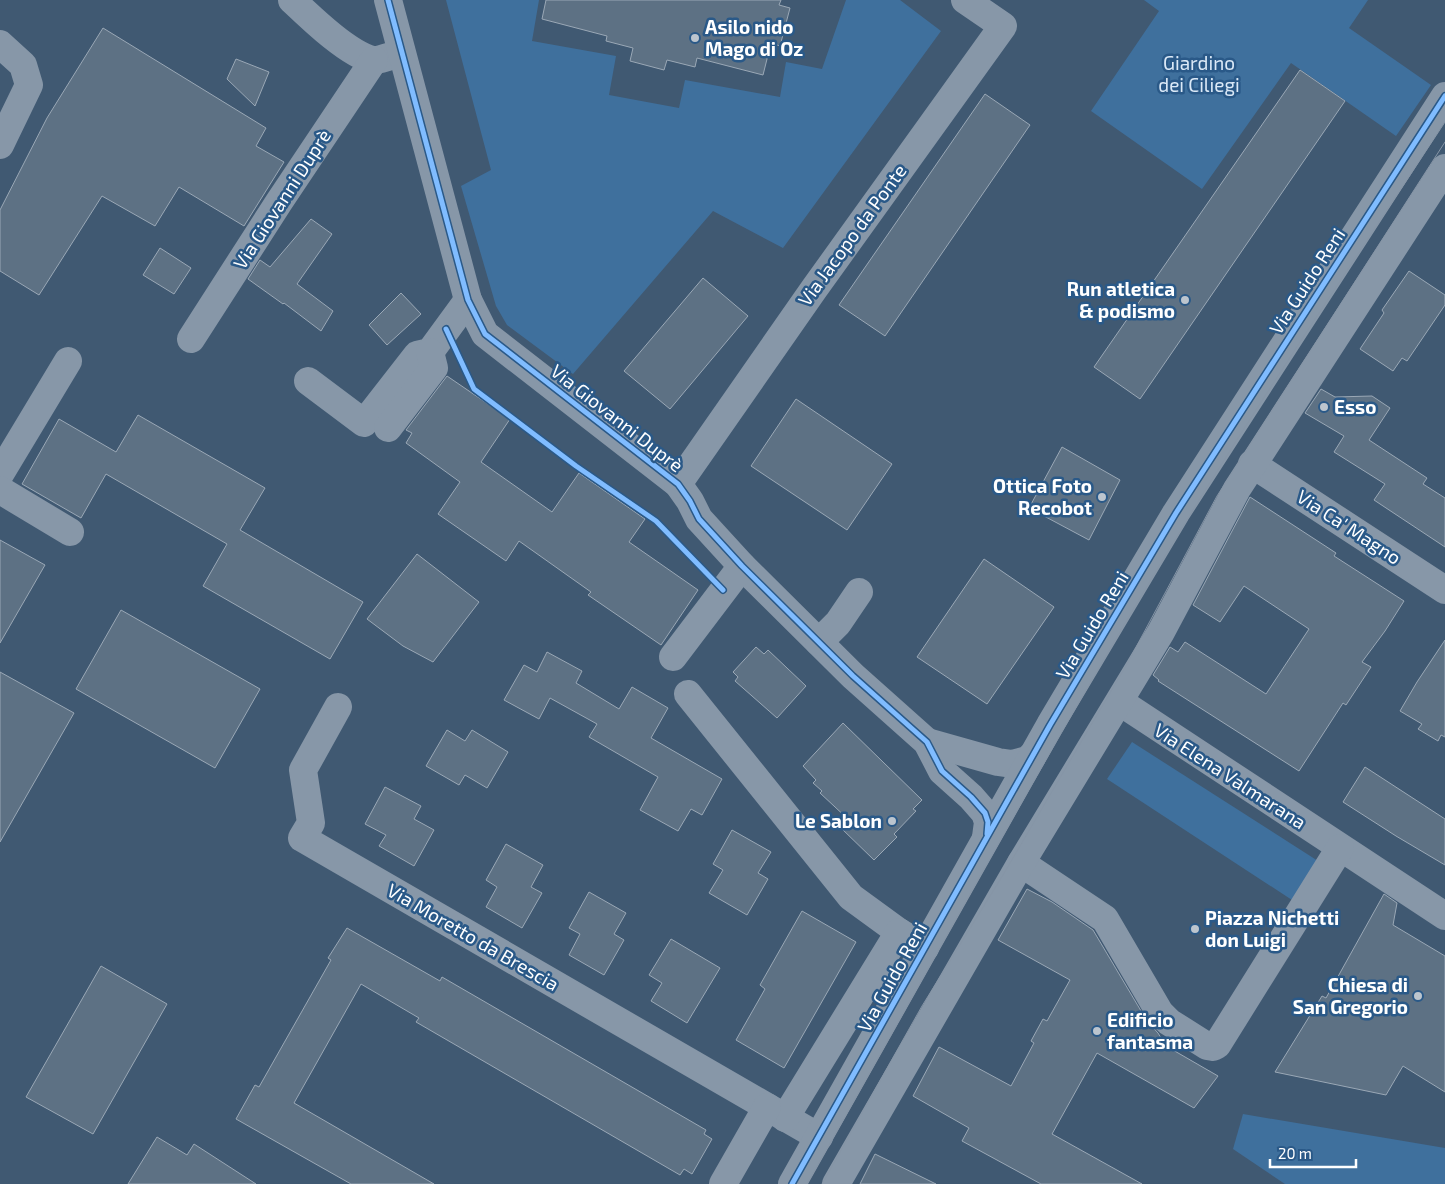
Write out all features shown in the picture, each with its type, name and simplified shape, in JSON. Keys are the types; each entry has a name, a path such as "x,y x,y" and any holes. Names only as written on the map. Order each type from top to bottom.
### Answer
{"street":[{"path":"292,0 349,49 374,60 402,53"},
{"name":"Via Giovanni Duprè","path":"388,0 468,300 485,334 678,484 690,500 699,519 742,566 853,676 927,742 942,771 980,805 985,813 988,822 986,837"},
{"name":"Via Jacopo da Ponte","path":"678,484 819,281 1003,26 965,0"},
{"path":"0,44 23,65 29,85 0,145"},
{"name":"Via Giovanni Duprè","path":"191,339 279,202 374,60"},
{"name":"Via Guido Reni","path":"792,1184 986,837 1176,513 1445,96"},
{"path":"836,1184 1021,863 1161,632 1218,523 1252,464 1445,169"},
{"path":"308,380 364,423 417,355 430,352 468,300"},
{"path":"388,428 434,368 430,352"},
{"path":"0,474 68,361"},
{"name":"Via Ca' Magno","path":"1252,464 1445,590"},
{"path":"0,490 70,532"},
{"path":"672,657 742,566"},
{"path":"819,642 838,623 859,592"},
{"name":"Via Guido Reni","path":"688,694 850,897 925,948"},
{"name":"Via Elena Valmarana","path":"1120,702 1445,916"},
{"name":"Via Moretto da Brescia","path":"338,707 303,770 311,823 302,838 819,1137"},
{"name":"Via Giovanni Duprè","path":"927,742 998,762 1012,764 1028,760 1033,755"},
{"path":"1021,863 1105,919 1160,1013 1169,1022 1207,1046 1213,1047 1217,1045 1340,848"},
{"path":"723,1184 776,1113 899,932"}],"green space":[{"path":"446,0 539,0 532,41 616,56 609,95 679,108 685,80 780,97 786,62 822,69 846,0 900,0 941,31 783,248 713,211 573,374 507,325 496,306 461,186 491,170"},
{"name":"Giardino dei Ciliegi","path":"1144,0 1368,0 1349,28 1431,85 1396,136 1291,63 1202,189 1091,111 1159,11"},
{"path":"1132,742 1318,861 1292,900 1107,779"},
{"path":"1243,1114 1445,1148 1445,1184 1285,1184 1233,1149"}],"building":[{"name":"Asilo nido Mago di Oz","path":"546,0 781,0 779,5 790,8 780,46 771,43 763,75 697,58 695,67 667,60 664,70 630,61 633,48 606,41 607,36 542,19"},
{"path":"103,28 266,128 256,146 284,162 244,226 179,187 155,226 102,196 39,295 0,271 0,210 47,118"},
{"path":"236,59 269,72 255,106 227,79"},
{"path":"1300,70 1345,101 1140,399 1094,367"},
{"path":"985,94 1030,125 885,336 839,305"},
{"path":"311,219 332,234 297,284 333,311 321,331 248,279 260,260 270,267"},
{"path":"160,248 191,268 174,294 143,275"},
{"path":"1409,271 1445,295 1445,305 1407,361 1402,358 1393,371 1360,349 1384,313 1382,310"},
{"path":"703,278 748,316 670,409 624,371"},
{"path":"401,293 421,314 387,345 369,325"},
{"path":"447,376 510,419 481,462 552,512 579,473 645,519 629,542 698,590 661,645 588,595 591,592 519,541 506,561 438,514 460,482 406,443 412,433 406,430"},
{"path":"1321,389 1335,397 1372,396 1390,408 1369,440 1427,478 1423,484 1445,498 1445,547 1374,500 1385,484 1334,452 1344,436 1305,413"},
{"path":"796,399 892,464 847,530 751,466"},
{"path":"138,415 265,488 240,530 363,602 330,659 203,586 227,544 106,474 81,518 22,484 59,419 116,452"},
{"path":"1062,447 1120,480 1089,540 1029,508"},
{"path":"1250,497 1336,553 1334,556 1404,601 1362,662 1371,667 1346,705 1343,703 1299,771 1158,681 1153,675 1170,647 1178,652 1185,642 1266,694 1309,629 1244,586 1220,622 1193,605"},
{"path":"0,540 45,565 0,643"},
{"path":"417,554 479,602 433,662 403,646 367,619"},
{"path":"984,559 1054,607 987,704 917,657"},
{"path":"121,610 260,689 215,768 76,689"},
{"path":"1445,640 1445,737 1441,735 1438,741 1418,729 1422,724 1400,711"},
{"path":"756,647 764,654 768,650 806,686 777,718 735,681 738,677 733,672"},
{"path":"547,652 582,671 576,683 619,709 632,687 668,708 651,738 722,779 702,815 691,809 678,831 640,810 658,777 589,737 597,724 550,698 539,719 504,700 524,665 537,672"},
{"path":"0,672 74,713 0,842"},
{"path":"843,723 922,800 913,809 916,811 894,834 897,837 874,860 841,828 849,820 820,793 822,791 813,783 816,780 803,766"},
{"path":"447,730 465,741 472,730 508,752 487,788 465,775 459,785 426,766"},
{"path":"1365,767 1445,819 1445,865 1343,802"},
{"path":"385,787 421,806 414,819 434,830 414,866 379,846 386,835 365,824"},
{"path":"732,830 771,852 758,873 768,879 747,915 709,893 723,870 713,864"},
{"path":"506,844 543,865 531,887 542,893 522,928 486,907 497,887 486,880"},
{"name":"Edificio fantasma","path":"1027,889 1052,902 1093,930 1147,1021 1166,1046 1218,1076 1194,1108 1097,1053 1052,1134 1142,1184 1041,1184 962,1141 969,1128 913,1096 939,1047 1011,1086 1034,1043 1031,1041 1043,1019 1047,1021 1070,980 998,940"},
{"path":"589,892 626,913 614,934 624,940 604,975 569,955 580,934 569,928"},
{"path":"1384,894 1397,903 1393,925 1445,956 1445,1092 1403,1066 1386,1095 1275,1072 1322,996 1326,998"},
{"path":"802,911 856,942 784,1068 736,1040 765,989 760,985"},
{"path":"347,928 440,981 442,977 706,1130 704,1134 712,1139 692,1174 684,1169 680,1175 416,1022 419,1018 361,984 294,1103 434,1184 351,1184 236,1119 255,1085 259,1087 331,960 328,958"},
{"path":"671,939 720,968 687,1023 651,1001 662,983 649,975"},
{"path":"101,966 167,1004 93,1134 26,1097"},
{"path":"157,1137 187,1155 194,1144 256,1184 128,1184"},
{"path":"875,1154 936,1184 860,1184"}],"tram line":[{"path":"807,1184 1030,787 1201,496 1445,122"},
{"path":"822,1184 922,1006 1003,875 1127,664 1217,496 1445,142"}],"cycle path":[{"path":"388,0 468,300 485,334 678,484 690,501 699,519 742,566 853,676 927,742 942,771 971,797 985,813 988,822 987,834"},
{"path":"792,1184 1050,725 1176,513 1445,96"},
{"path":"446,329 474,389 576,466 656,521 723,590"}],"place":[{"name":"Asilo nido Mago di Oz","path":"695,38"},
{"name":"Run atletica & podismo","path":"1185,300"},
{"name":"Esso","path":"1324,407"},
{"name":"Ottica Foto Recobot","path":"1102,497"},
{"name":"Le Sablon","path":"892,821"},
{"name":"Piazza Nichetti don Luigi","path":"1195,929"},
{"name":"Chiesa di San Gregorio","path":"1418,996"},
{"name":"Edificio fantasma","path":"1097,1031"}]}
